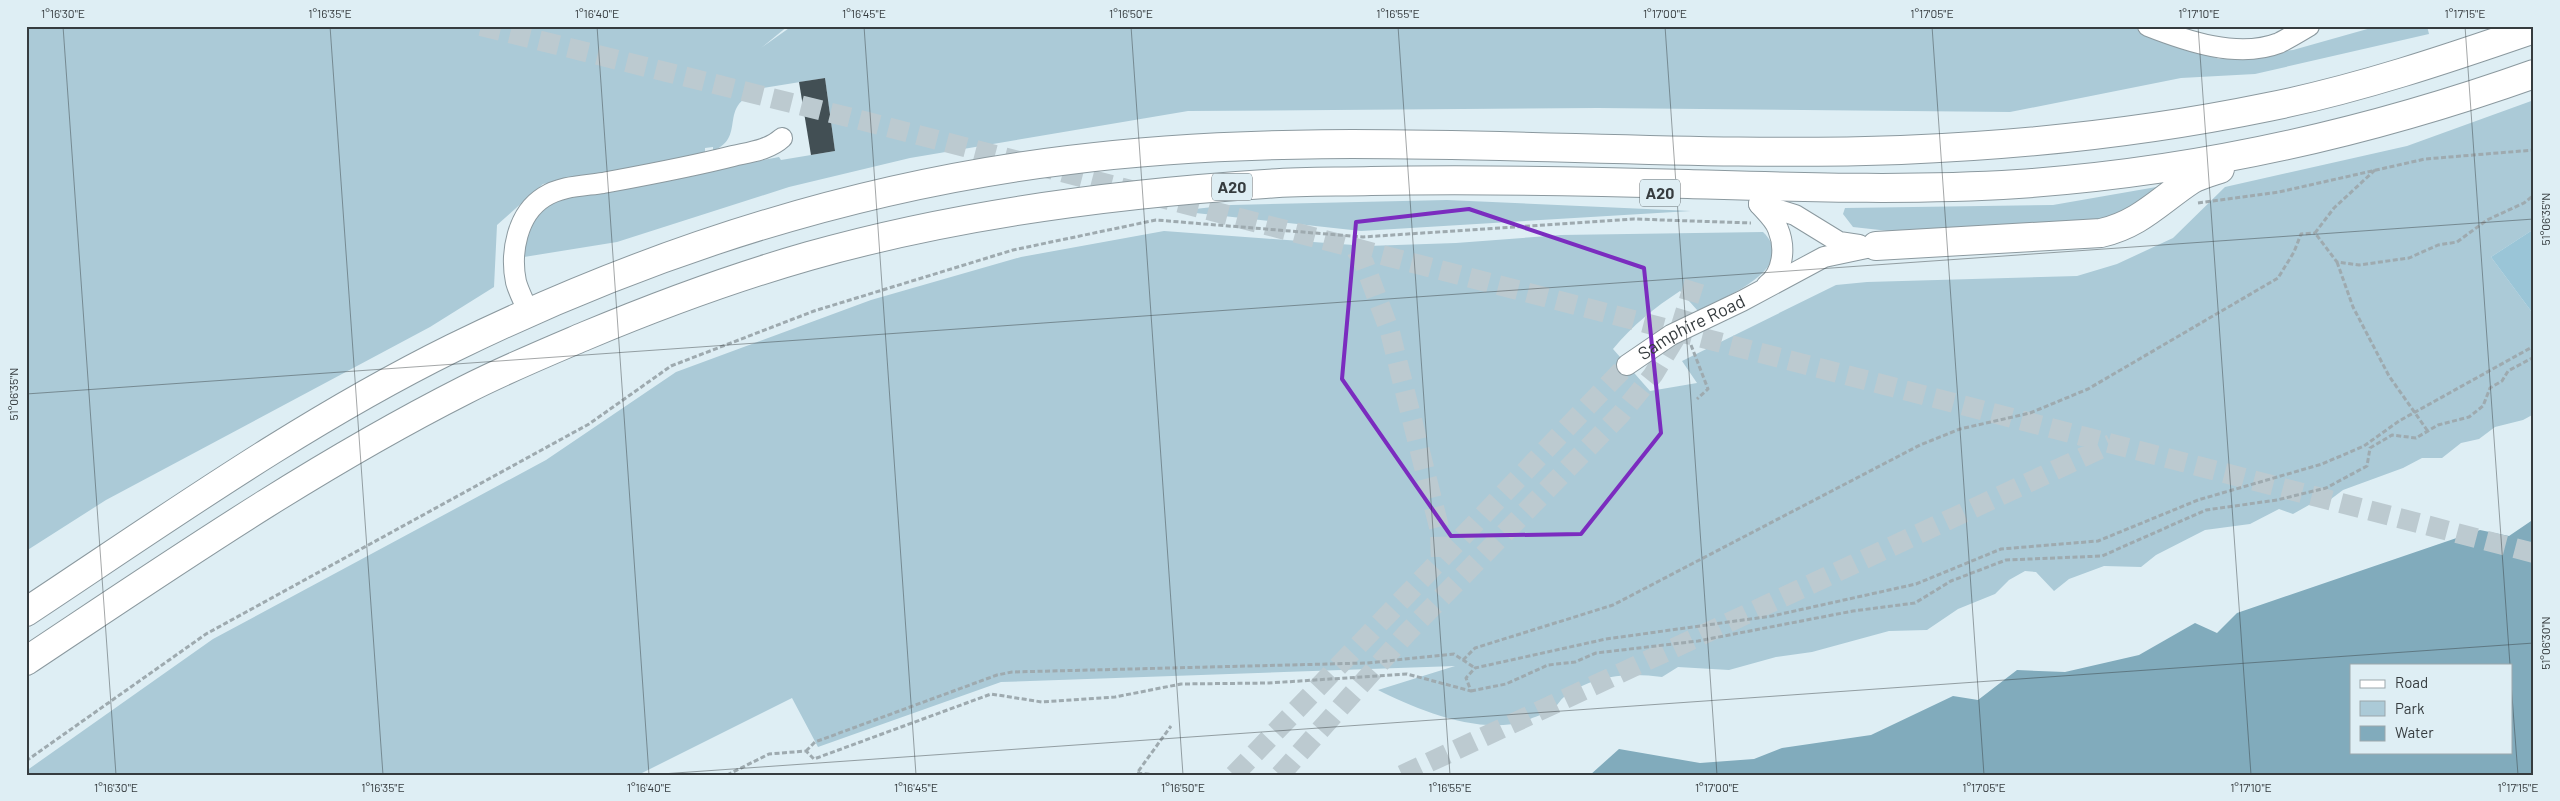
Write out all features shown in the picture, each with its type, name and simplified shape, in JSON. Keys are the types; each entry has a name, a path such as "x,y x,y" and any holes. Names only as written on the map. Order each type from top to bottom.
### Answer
{"highway":[{"name":"A20","path":"26,612 218,484 367,395 452,349 666,257 807,212 962,176 1070,160 1176,150 1324,144 1454,144 1676,151 1814,152 1950,147 2067,139 2186,122 2275,106 2442,61 2534,29"},
{"name":"A20","path":"26,660 247,514 388,431 469,387 546,352 664,303 814,254 939,226 1055,205 1273,183 1419,180 1811,187 2014,184 2129,173 2278,147 2428,110 2534,74"},
{"path":"1876,246 2072,236 2115,230 2143,216 2193,179 2278,147"},
{"name":"A20","path":"1561,182 1757,213"}],"lane":[{"path":"2148,26 2192,40 2234,49 2258,48 2278,43 2309,26"},
{"path":"530,314 516,282 514,256 516,235 531,208 543,197 570,187 707,163 765,148 775,144 782,138"},
{"path":"1757,213 1795,215 1839,242 1876,246"},
{"name":"Samphire Road","path":"1757,213 1778,229 1782,251 1781,264 1776,276 1757,292"},
{"name":"Samphire Road","path":"1627,365 1671,335 1824,257 1876,246"}],"path":[{"path":"2192,204 2279,192 2425,159 2534,150"},
{"path":"2316,233 2334,208 2375,170"},
{"path":"2337,262 2359,265 2410,258 2438,245 2457,242 2486,220 2524,203 2534,195"},
{"path":"26,761 206,634 581,428 670,366 824,308 1013,250 1156,220 1363,237 1757,213"},
{"path":"2316,233 2337,262 2353,307 2389,376 2427,430"},
{"path":"1463,660 1475,648 1613,605 1920,445 1960,429 2030,413 2088,389 2278,278 2294,252 2301,234 2316,233"},
{"path":"1688,337 1708,389 1697,399"},
{"path":"1471,691 1466,678 1475,668 1606,639 1772,616 1916,584 2001,549 2098,541 2198,500 2322,464 2364,446 2415,412 2534,346"},
{"path":"806,751 814,759 992,694 1042,702 1115,697 1181,684 1269,683 1407,674 1471,691 1506,684 1548,665 1575,662 1596,653 1698,641 1853,612 1915,603 1951,581 2006,560 2102,556 2206,510 2277,500 2326,488 2366,466 2370,448 2392,435 2416,438 2427,430 2469,417 2483,406 2490,388 2502,381 2508,370 2534,356"},
{"path":"728,775 769,754 806,751 815,742 998,675 1012,672 1367,663 1454,654 1475,668"},
{"path":"1157,775 1137,773 1171,726"}],"highlighted area":[{"path":"1469,209 1644,268 1661,433 1581,534 1451,536 1342,379 1356,222"}],"green space":[{"path":"26,26 788,26 761,48 792,26 2131,26 2219,59 2293,50 2378,26 2427,26 2429,34 2255,74 2181,78 2010,112 1598,108 1188,111 910,158 789,187 617,242 524,257 525,238 530,224 555,201 779,157 781,160 835,151 825,78 763,88 763,91 748,96 740,103 735,111 729,137 723,145 713,151 713,147 705,148 705,153 543,184 497,225 494,287 430,327 106,500 26,551"},
{"path":"2534,100 2534,229 2491,257 2534,315 2534,414 2523,420 2495,427 2479,439 2461,443 2442,458 2422,458 2403,468 2343,490 2327,502 2309,505 2293,514 2279,509 2250,524 2205,530 2156,555 2141,567 2104,566 2069,579 2054,591 2036,572 2025,571 2009,580 1995,594 1958,609 1927,630 1889,631 1812,652 1776,657 1729,670 1678,667 1662,677 1623,675 1611,677 1586,684 1564,697 1549,711 1512,724 1493,725 1452,719 1412,706 1378,690 1455,666 1001,682 818,747 792,698 638,775 26,775 26,771 213,639 546,460 676,372 871,300 1021,257 1164,231 1367,246 1456,243 1561,235 1763,232 1772,245 1772,258 1766,270 1754,280 1740,290 1698,311 1680,291 1644,317 1613,349 1650,391 1697,383 1682,361 1836,285 1867,282 2077,276 2117,264 2173,238 2225,187 2407,146"},
{"path":"2162,186 2155,200 2100,221 1898,232 1853,227 1843,214 1845,208 2053,205"},
{"path":"1447,200 1691,211 1361,231 1177,211 1231,205"}],"shaded area":[{"path":"2534,229 2534,315 2491,257"}],"water":[{"path":"2534,519 2534,775 1590,775 1619,749 1700,763 1754,759 1782,748 1871,735 1953,696 1978,700 2017,670 2065,672 2139,655 2195,623 2217,633 2237,613 2480,530 2509,536"}],"building":[{"path":"825,78 835,151 811,155 799,82"}],"tunnel":[{"path":"481,26 868,122 2534,553"},
{"path":"1356,250 1364,263 1390,332 1440,531 1441,565"},
{"path":"1280,775 1407,633 1621,414 1653,375 1679,332 1696,277"},
{"path":"1234,775 1627,365"},
{"path":"1402,775 2111,444"}]}
